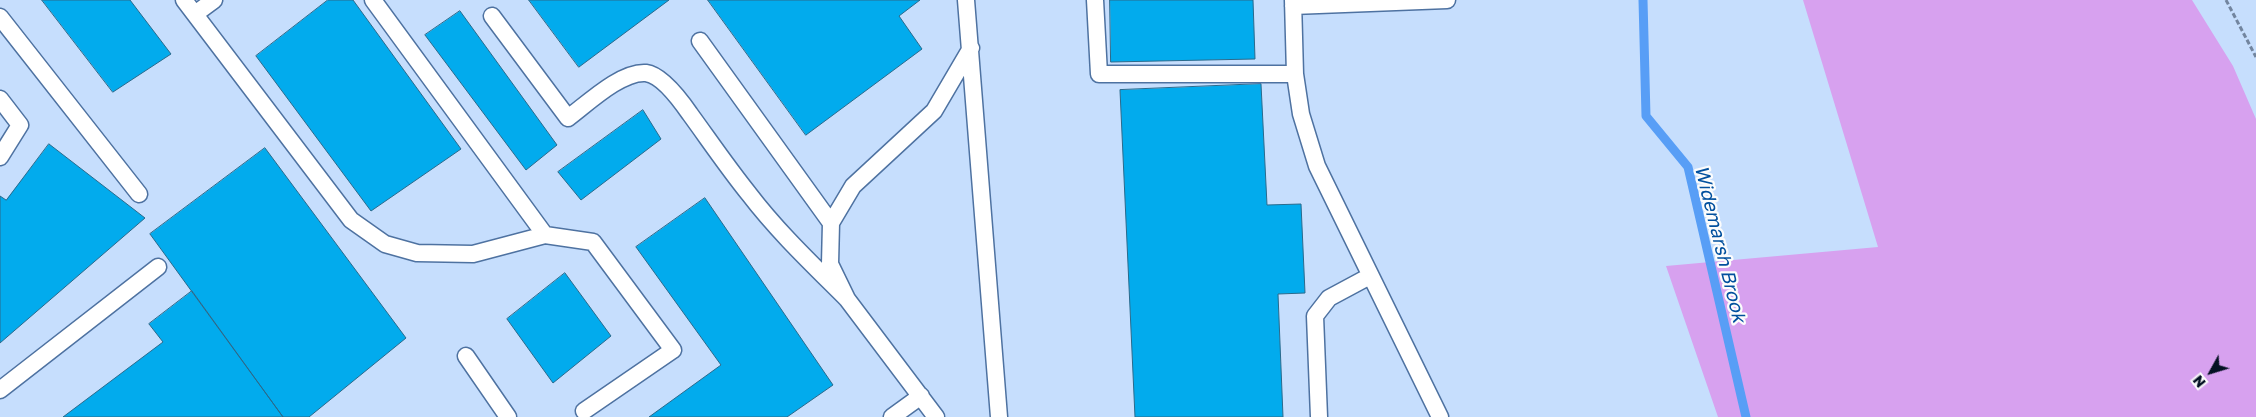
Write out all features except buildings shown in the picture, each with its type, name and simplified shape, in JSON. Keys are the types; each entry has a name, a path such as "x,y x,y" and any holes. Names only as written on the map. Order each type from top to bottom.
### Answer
{"lane":[{"path":"184,0 351,220 385,244 417,253 473,254 545,235 593,242 673,350 584,412"},
{"path":"195,14 214,0"},
{"path":"373,0 545,235"},
{"path":"966,0 999,417"},
{"path":"1096,0 1099,74 1295,74"},
{"path":"1440,417 1317,166 1301,114 1295,74 1293,3 1447,0"},
{"path":"492,16 568,118 613,84 632,75 647,73 664,82 686,108 749,194 799,251 848,299 936,417"},
{"path":"0,17 139,194"},
{"path":"700,41 831,223"},
{"path":"848,299 830,264 831,223 853,186 934,111 970,48"},
{"path":"0,99 20,125 0,157"},
{"path":"0,390 158,267"},
{"path":"1319,417 1315,316 1329,298 1370,276"},
{"path":"466,356 508,417"},
{"path":"892,417 921,396"}],"path":[{"path":"2226,0 2256,57"}],"shaded area":[{"path":"1803,0 2192,0 2233,66 2256,119 2256,417 1718,417 1666,266 1878,247"}],"waterway":[{"name":"Widemarsh Brook","path":"1643,0 1646,116 1688,167 1746,417"}]}
